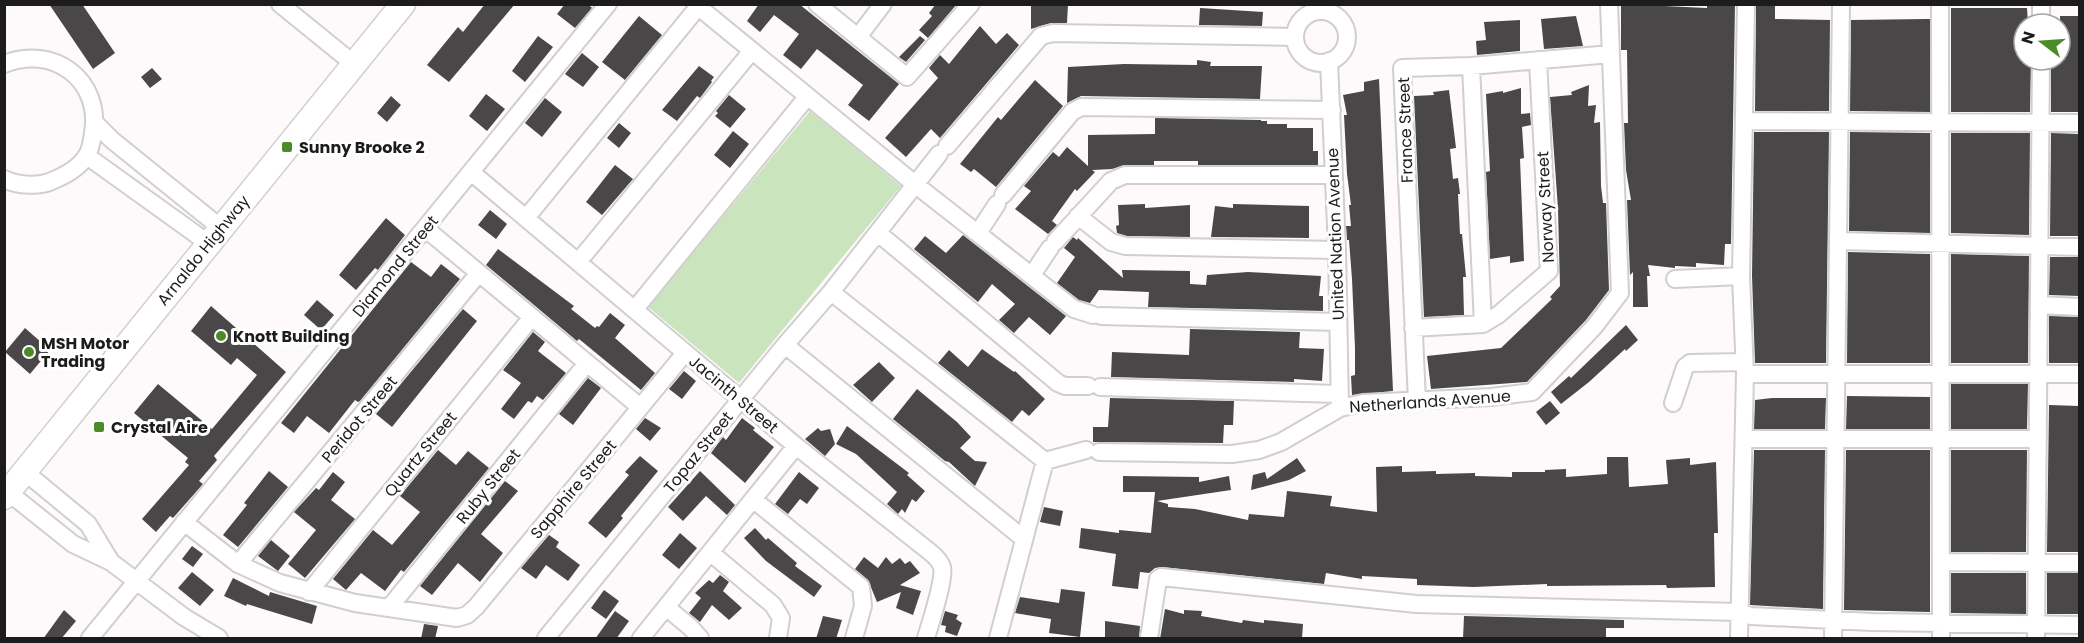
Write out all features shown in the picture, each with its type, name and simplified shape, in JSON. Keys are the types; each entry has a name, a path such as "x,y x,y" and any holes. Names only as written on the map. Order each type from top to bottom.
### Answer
{"main road":[{"name":"Arnaldo Highway","path":"6,495 403,4"}],"street":[{"path":"280,4 354,64"},
{"name":"Diamond Street","path":"92,638 136,580 426,229 608,4"},
{"path":"817,4 907,77 971,4"},
{"path":"858,38 883,4"},
{"path":"1609,4 1611,54"},
{"path":"1739,639 1745,368 1742,276 1746,4"},
{"path":"1833,639 1841,4"},
{"path":"1940,4 1941,631"},
{"path":"526,218 697,6 751,52 1074,309 1097,315 1338,322"},
{"path":"1317,8 1334,14 1345,27 1346,44 1336,57 1329,61 1313,62 1306,58 1300,52 1295,37 1299,23 1317,8"},
{"name":"Topaz Street","path":"546,639 785,345 831,292 943,150 1041,36 1053,33 1295,37"},
{"path":"578,262 751,52"},
{"name":"France Street","path":"1417,401 1402,68 1471,66 1611,54"},
{"name":"Netherlands Avenue","path":"1045,460 1092,451 1222,454 1259,450 1281,442 1339,401 1363,403 1491,398 1532,392 1594,327 1620,293 1611,54"},
{"path":"4,64 16,59 36,57 55,62 71,72 84,86 93,104 95,123 87,156 68,174 50,183 29,185 4,179"},
{"name":"Norway Street","path":"1483,324 1498,315 1549,271 1538,60"},
{"name":"United Nation Avenue","path":"1329,61 1337,250 1339,401"},
{"path":"1413,328 1483,324 1471,66"},
{"path":"2036,632 2041,72"},
{"path":"635,309 807,97"},
{"path":"978,233 1000,199 1072,112 1081,107 1332,110"},
{"path":"1744,121 2079,123"},
{"path":"95,123 214,236"},
{"path":"87,156 214,236"},
{"name":"Jacinth Street","path":"471,172 796,446 938,559 942,568 941,580 926,639"},
{"path":"1032,275 1053,245 1078,216 1112,181 1125,175 1333,176"},
{"path":"1078,216 1111,242 1125,246 1337,250"},
{"path":"426,229 640,407"},
{"path":"879,232 1058,383 1065,386 1339,401"},
{"path":"1838,241 2079,247"},
{"name":"Peridot Street","path":"238,564 479,273"},
{"path":"1675,279 1742,276"},
{"path":"831,292 1045,460 998,639"},
{"path":"2039,305 2079,307"},
{"name":"Quartz Street","path":"309,592 532,317"},
{"path":"785,345 1024,539"},
{"name":"Sapphire Street","path":"389,609 457,618 467,615 476,607 685,353"},
{"name":"Ruby Street","path":"389,609 587,363"},
{"path":"1673,403 1685,367 1690,363 1837,375 2079,374"},
{"path":"1744,439 2038,439"},
{"path":"641,639 796,446"},
{"path":"25,472 88,524 111,562"},
{"path":"6,495 73,544 111,562 184,617 219,639"},
{"path":"754,500 861,587 863,606 854,639"},
{"path":"184,522 238,564 270,579 309,592 389,609"},
{"path":"711,553 773,605 781,618 778,639"},
{"path":"1941,562 2079,563"},
{"path":"1149,639 1158,579 1161,577 1416,604 1739,612 1751,616 1872,622 1941,631 2036,632 2079,624"},
{"path":"666,607 690,627 700,639"}],"green space":[{"path":"810,111 901,186 739,383 648,307"}],"building":[{"path":"49,4 82,4 115,53 93,69"},
{"path":"485,4 515,4 449,82 427,65 458,27 463,32"},
{"path":"565,4 588,4 592,8 575,28 557,14"},
{"path":"759,4 799,4 899,84 869,121 848,105 863,85 817,49 801,69 783,55 799,34 774,15 760,32 747,21"},
{"path":"936,4 957,4 928,38 919,30 932,16 929,13"},
{"path":"1031,4 1068,4 1067,23 1051,23 1031,29"},
{"path":"1621,4 1707,8 1707,4 1735,4 1731,244 1725,244 1724,265 1696,263 1696,267 1675,266 1675,268 1648,265 1650,276 1647,276 1648,307 1633,307 1633,272 1630,275 1627,200 1631,200 1626,170 1624,123 1628,123 1627,50 1621,50"},
{"path":"1756,4 1775,4 1775,19 1830,20 1829,111 1755,111"},
{"path":"1200,8 1263,12 1262,26 1199,25"},
{"path":"1951,8 2027,8 2027,12 2012,12 2012,72 2031,72 2030,112 1951,112"},
{"path":"639,16 662,35 625,80 602,62"},
{"path":"1576,16 1583,46 1544,49 1541,19"},
{"path":"2072,16 2079,16 2079,112 2051,112 2051,72 2072,72"},
{"path":"1930,19 1930,112 1850,111 1851,20"},
{"path":"1520,20 1520,51 1477,55 1476,41 1486,40 1484,22"},
{"path":"980,26 996,44 1007,33 1019,45 940,138 931,129 906,157 885,138 938,78 929,68 940,55 949,64"},
{"path":"538,36 553,47 525,82 512,71"},
{"path":"920,36 925,40 906,62 899,57"},
{"path":"582,53 599,67 583,87 565,74"},
{"path":"1197,60 1211,62 1210,66 1262,66 1260,99 1081,96 1067,103 1068,67 1124,64 1197,65"},
{"path":"699,66 714,77 712,82 700,98 697,96 677,121 662,110"},
{"path":"152,68 162,79 150,88 141,77"},
{"path":"1379,79 1393,391 1352,395 1351,376 1355,375 1355,348 1352,279 1346,226 1351,226 1349,205 1351,205 1344,115 1347,115 1343,95 1364,91 1364,82"},
{"path":"1035,80 1063,106 996,187 974,169 971,172 960,164 998,117 1001,120"},
{"path":"1589,85 1588,106 1596,105 1594,123 1600,122 1601,186 1603,203 1606,203 1609,290 1586,320 1527,382 1431,389 1427,356 1501,348 1552,299 1550,297 1560,286 1558,209 1550,97 1572,95 1571,92"},
{"path":"1521,88 1521,114 1530,113 1531,125 1522,127 1524,158 1520,159 1524,261 1510,263 1510,256 1490,259 1486,172 1490,171 1486,94 1503,91 1503,93"},
{"path":"1449,90 1456,148 1450,149 1453,179 1458,178 1460,194 1458,194 1460,234 1462,234 1466,277 1463,277 1464,315 1424,317 1414,96 1434,95 1433,92"},
{"path":"486,94 505,109 487,131 469,116"},
{"path":"729,95 746,109 730,128 715,116 718,113 716,111"},
{"path":"391,96 401,105 387,122 377,113"},
{"path":"545,98 562,112 542,137 525,123"},
{"path":"1155,118 1261,120 1267,121 1267,124 1287,124 1287,128 1313,128 1313,151 1318,151 1318,165 1198,165 1198,161 1154,161 1154,165 1125,165 1112,169 1092,170 1095,172 1077,191 1075,189 1052,221 1057,225 1048,234 1015,209 1031,191 1024,186 1053,152 1059,157 1067,147 1088,166 1088,135 1155,134"},
{"path":"619,123 631,133 619,148 607,138"},
{"path":"733,131 749,144 730,168 714,155"},
{"path":"1754,132 1829,132 1826,363 1755,363 1752,276"},
{"path":"1850,132 1930,133 1930,233 1849,231"},
{"path":"1951,133 2030,133 2029,235 1951,233"},
{"path":"2051,133 2079,134 2079,236 2050,236"},
{"path":"615,165 633,179 602,215 586,202"},
{"path":"1145,204 1145,208 1190,205 1190,237 1127,236 1117,233 1118,205"},
{"path":"1233,204 1309,206 1309,238 1211,237 1215,206 1233,208"},
{"path":"490,210 507,224 496,239 478,225"},
{"path":"386,218 405,235 378,270 375,268 356,290 339,275"},
{"path":"963,235 1066,316 1050,335 1029,317 1014,333 999,320 1015,304 992,284 978,302 914,249 925,236 946,253"},
{"path":"1073,237 1077,240 1078,238 1123,278 1122,270 1190,271 1190,284 1206,285 1207,275 1248,272 1321,276 1319,296 1323,296 1323,311 1148,307 1149,292 1099,290 1090,303 1079,300 1057,283 1075,257 1064,248"},
{"path":"498,249 574,306 571,309 595,328 599,327 610,313 625,325 615,338 655,373 641,390 579,339 577,341 486,265"},
{"path":"1848,252 1930,254 1930,363 1847,363"},
{"path":"1951,254 2029,256 2028,363 1951,363"},
{"path":"2050,257 2079,257 2079,296 2049,295"},
{"path":"411,262 431,277 441,264 460,279 360,401 355,400 329,433 307,416 294,433 281,423"},
{"path":"317,300 334,315 321,330 304,315"},
{"path":"211,306 286,372 214,456 217,460 199,481 203,484 173,518 170,516 156,532 142,519 189,465 185,462 188,458 134,413 158,384 212,429 257,375 237,358 231,365 191,331"},
{"path":"463,309 477,321 392,427 376,414"},
{"path":"2049,316 2079,317 2079,363 2049,363"},
{"path":"1626,325 1638,340 1561,404 1551,392 1569,376 1571,378"},
{"path":"25,328 50,350 30,374 5,352"},
{"path":"1190,329 1300,332 1299,348 1324,349 1322,381 1111,377 1112,352 1189,355"},
{"path":"533,332 545,342 538,351 566,373 543,400 537,396 532,403 528,401 514,419 501,409 521,383 503,370"},
{"path":"982,349 1015,371 1045,399 1029,416 1022,410 1012,422 938,363 949,350 968,367"},
{"path":"879,362 895,378 872,402 853,385"},
{"path":"684,371 696,381 682,399 669,389"},
{"path":"588,378 601,388 573,425 559,414"},
{"path":"1951,384 2028,384 2027,429 1951,429"},
{"path":"917,389 957,422 971,437 960,448 975,461 987,462 975,486 949,462 893,419"},
{"path":"1847,396 1930,397 1930,429 1846,429"},
{"path":"1110,398 1234,401 1233,425 1224,425 1223,443 1093,442 1093,427 1108,427"},
{"path":"1826,398 1825,429 1754,429 1755,400"},
{"path":"1550,401 1560,413 1546,425 1536,412"},
{"path":"2049,405 2079,406 2079,552 2047,552"},
{"path":"645,418 661,428 650,441 636,429"},
{"path":"742,418 774,447 745,483 711,453 723,437 726,440"},
{"path":"847,426 909,473 907,475 925,491 916,502 912,499 905,513 902,509 898,514 887,504 897,492 856,454 836,444"},
{"path":"818,428 821,431 830,429 835,444 825,456 805,439"},
{"path":"438,450 456,465 468,451 489,468 404,572 401,570 385,591 361,573 346,590 333,579 373,530 392,545 420,512 400,496"},
{"path":"1754,450 1825,450 1823,609 1750,605"},
{"path":"1846,450 1930,450 1930,612 1844,610"},
{"path":"1951,450 2027,450 2026,552 1951,552"},
{"path":"640,456 658,471 606,538 588,523 629,475 625,472"},
{"path":"1607,457 1628,457 1629,487 1668,484 1666,460 1690,458 1690,465 1716,462 1718,533 1714,533 1715,587 1547,586 1547,584 1474,587 1417,585 1417,579 1362,576 1362,579 1326,573 1324,584 1162,567 1155,568 1149,573 1140,572 1138,589 1112,586 1116,554 1079,548 1081,528 1119,533 1119,530 1151,533 1155,492 1123,492 1123,476 1199,477 1199,482 1229,476 1231,490 1157,501 1168,504 1168,507 1195,509 1248,520 1249,514 1284,517 1287,491 1332,496 1330,506 1377,512 1376,467 1402,466 1402,472 1436,471 1436,474 1475,473 1475,476 1512,477 1512,472 1545,472 1545,470 1566,469 1566,477 1607,474"},
{"path":"1297,458 1306,471 1289,480 1251,490 1253,475 1265,472 1267,479"},
{"path":"269,471 288,487 238,547 223,535 247,505 244,503"},
{"path":"700,471 735,505 727,515 706,496 683,521 668,507"},
{"path":"333,472 345,482 331,500 355,519 305,578 288,564 316,530 294,512 316,488 319,490"},
{"path":"799,472 819,488 807,504 800,499 788,514 775,504"},
{"path":"505,481 518,491 481,534 503,553 480,582 458,563 432,595 420,586"},
{"path":"1044,507 1063,511 1060,526 1040,522"},
{"path":"755,528 766,540 768,538 797,563 795,566 822,586 814,597 766,561 744,538"},
{"path":"680,533 697,548 679,569 662,555"},
{"path":"549,535 559,542 556,547 580,565 568,581 546,565 536,579 521,568"},
{"path":"271,540 290,556 278,571 258,556"},
{"path":"192,546 203,554 193,567 182,559"},
{"path":"864,557 878,568 886,557 892,564 900,558 905,564 910,561 920,573 900,585 921,591 913,615 896,608 901,592 877,602 868,580 855,569"},
{"path":"192,572 214,590 200,606 178,588"},
{"path":"1951,573 2026,573 2026,614 1951,613"},
{"path":"2047,573 2079,573 2079,614 2047,614"},
{"path":"720,575 729,582 723,591 742,608 729,620 712,605 700,622 689,613 701,598 695,593 709,580 713,583"},
{"path":"233,578 269,596 270,592 317,606 312,624 247,604 246,606 224,596"},
{"path":"1061,589 1085,592 1080,637 1049,633 1051,619 1015,613 1020,597 1059,603"},
{"path":"604,590 619,601 606,619 591,608"},
{"path":"1165,609 1184,614 1184,610 1202,611 1201,616 1242,623 1243,620 1264,623 1264,620 1303,624 1302,639 1160,639"},
{"path":"64,610 76,621 61,639 43,639"},
{"path":"615,611 629,621 616,639 595,639"},
{"path":"945,611 958,615 956,619 962,623 957,636 945,632 946,626 941,625"},
{"path":"823,616 842,620 836,639 816,639"},
{"path":"1464,616 1624,620 1624,628 1606,628 1606,639 1463,639"},
{"path":"1105,621 1140,626 1139,639 1105,639"},
{"path":"424,624 438,626 435,639 421,639"}],"place":[{"name":"Sunny Brooke 2","path":"287,147"},
{"name":"Knott Building","path":"221,336"},
{"name":"MSH Motor Trading","path":"29,352"},
{"name":"Crystal Aire","path":"99,427"}]}
